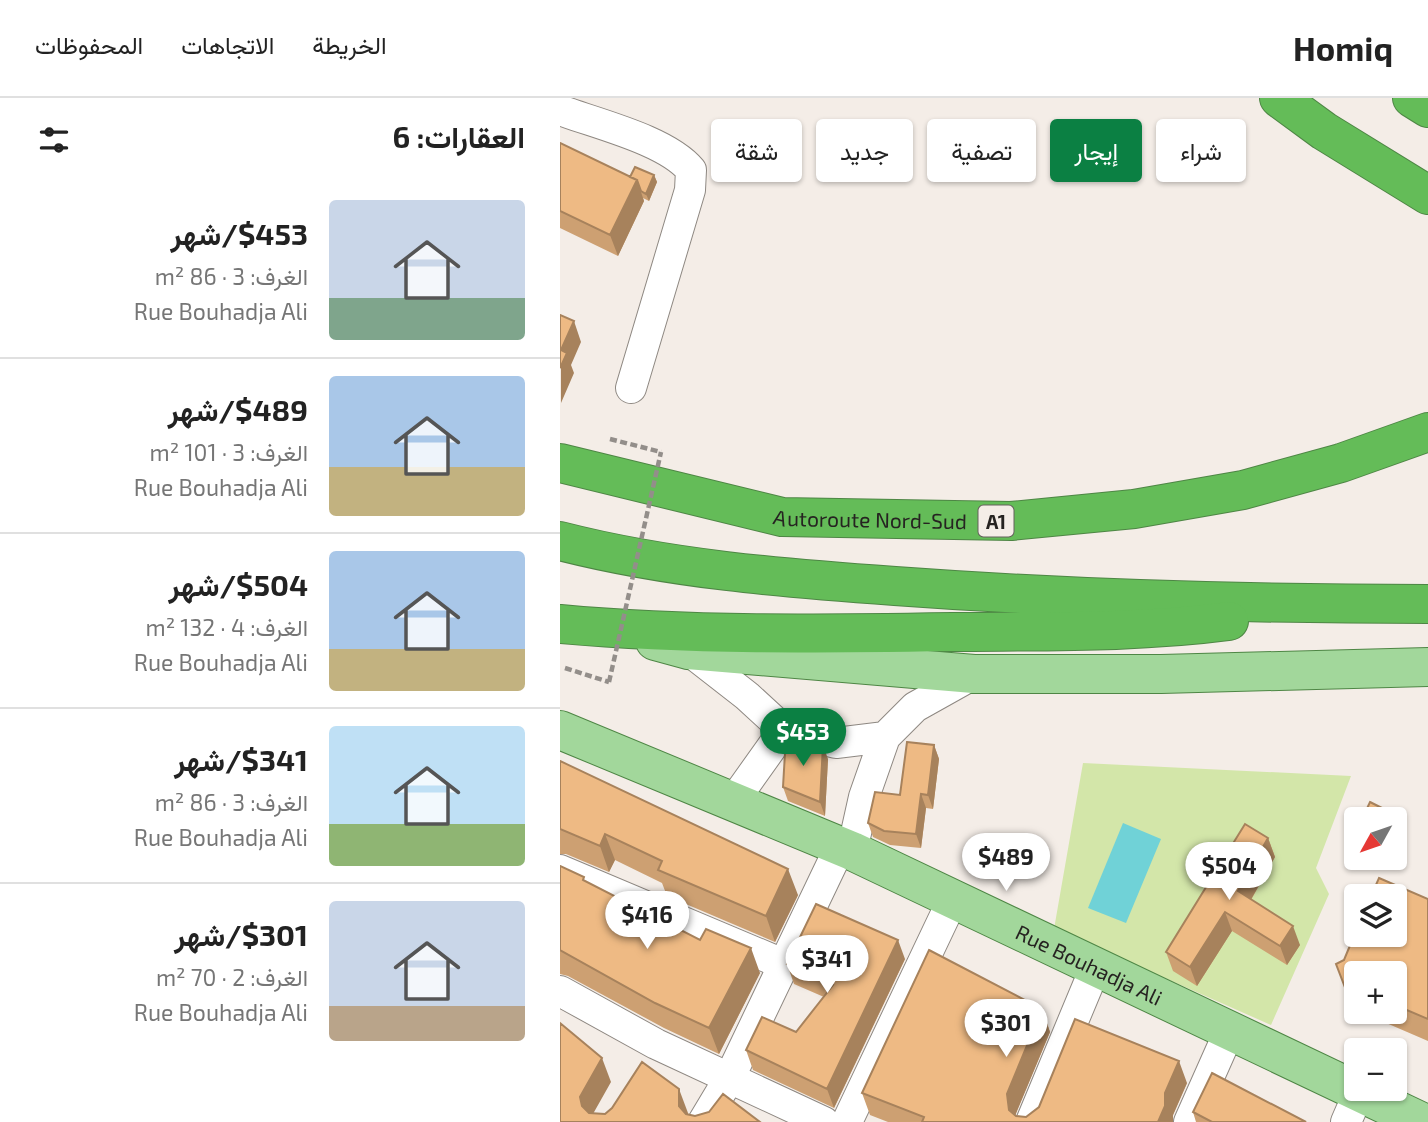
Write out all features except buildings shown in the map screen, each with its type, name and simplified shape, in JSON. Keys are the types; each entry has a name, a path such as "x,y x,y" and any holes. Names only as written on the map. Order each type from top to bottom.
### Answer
{"highway":[{"path":"1279,98 1324,131 1428,195"},
{"path":"1412,98 1428,108"},
{"name":"Autoroute Nord-Sud","path":"560,463 782,517 1011,521 1134,509 1243,490 1341,463 1428,432"},
{"path":"560,541 616,556 797,579 990,593 1271,605 1428,604"},
{"path":"561,625 878,633 1166,629 1364,604"}],"main road":[{"path":"609,628 688,650 974,674 1161,674 1428,667"},
{"name":"Rue Bouhadja Ali","path":"560,730 846,849 952,901 1096,966 1229,1032 1352,1107 1422,1122"}],"street":[{"path":"560,110 658,147 682,159 691,170 690,190 631,388"},
{"path":"688,650 747,696 784,730 836,743 885,737"},
{"path":"703,1122 730,1077 783,964 846,849 885,737 915,707 974,674"},
{"path":"732,803 784,730"},
{"path":"560,870 783,964"},
{"path":"847,1122 952,901"},
{"path":"1031,1122 1096,966"},
{"path":"560,991 649,1056 730,1077 824,1122"},
{"path":"1189,1122 1229,1032"}],"path":[{"path":"565,668 609,682 660,452 610,439"}],"green space":[{"path":"1083,763 1351,776 1316,868 1329,894 1271,1025 1054,929"}],"water":[{"path":"1123,823 1161,839 1126,923 1088,908"}]}
